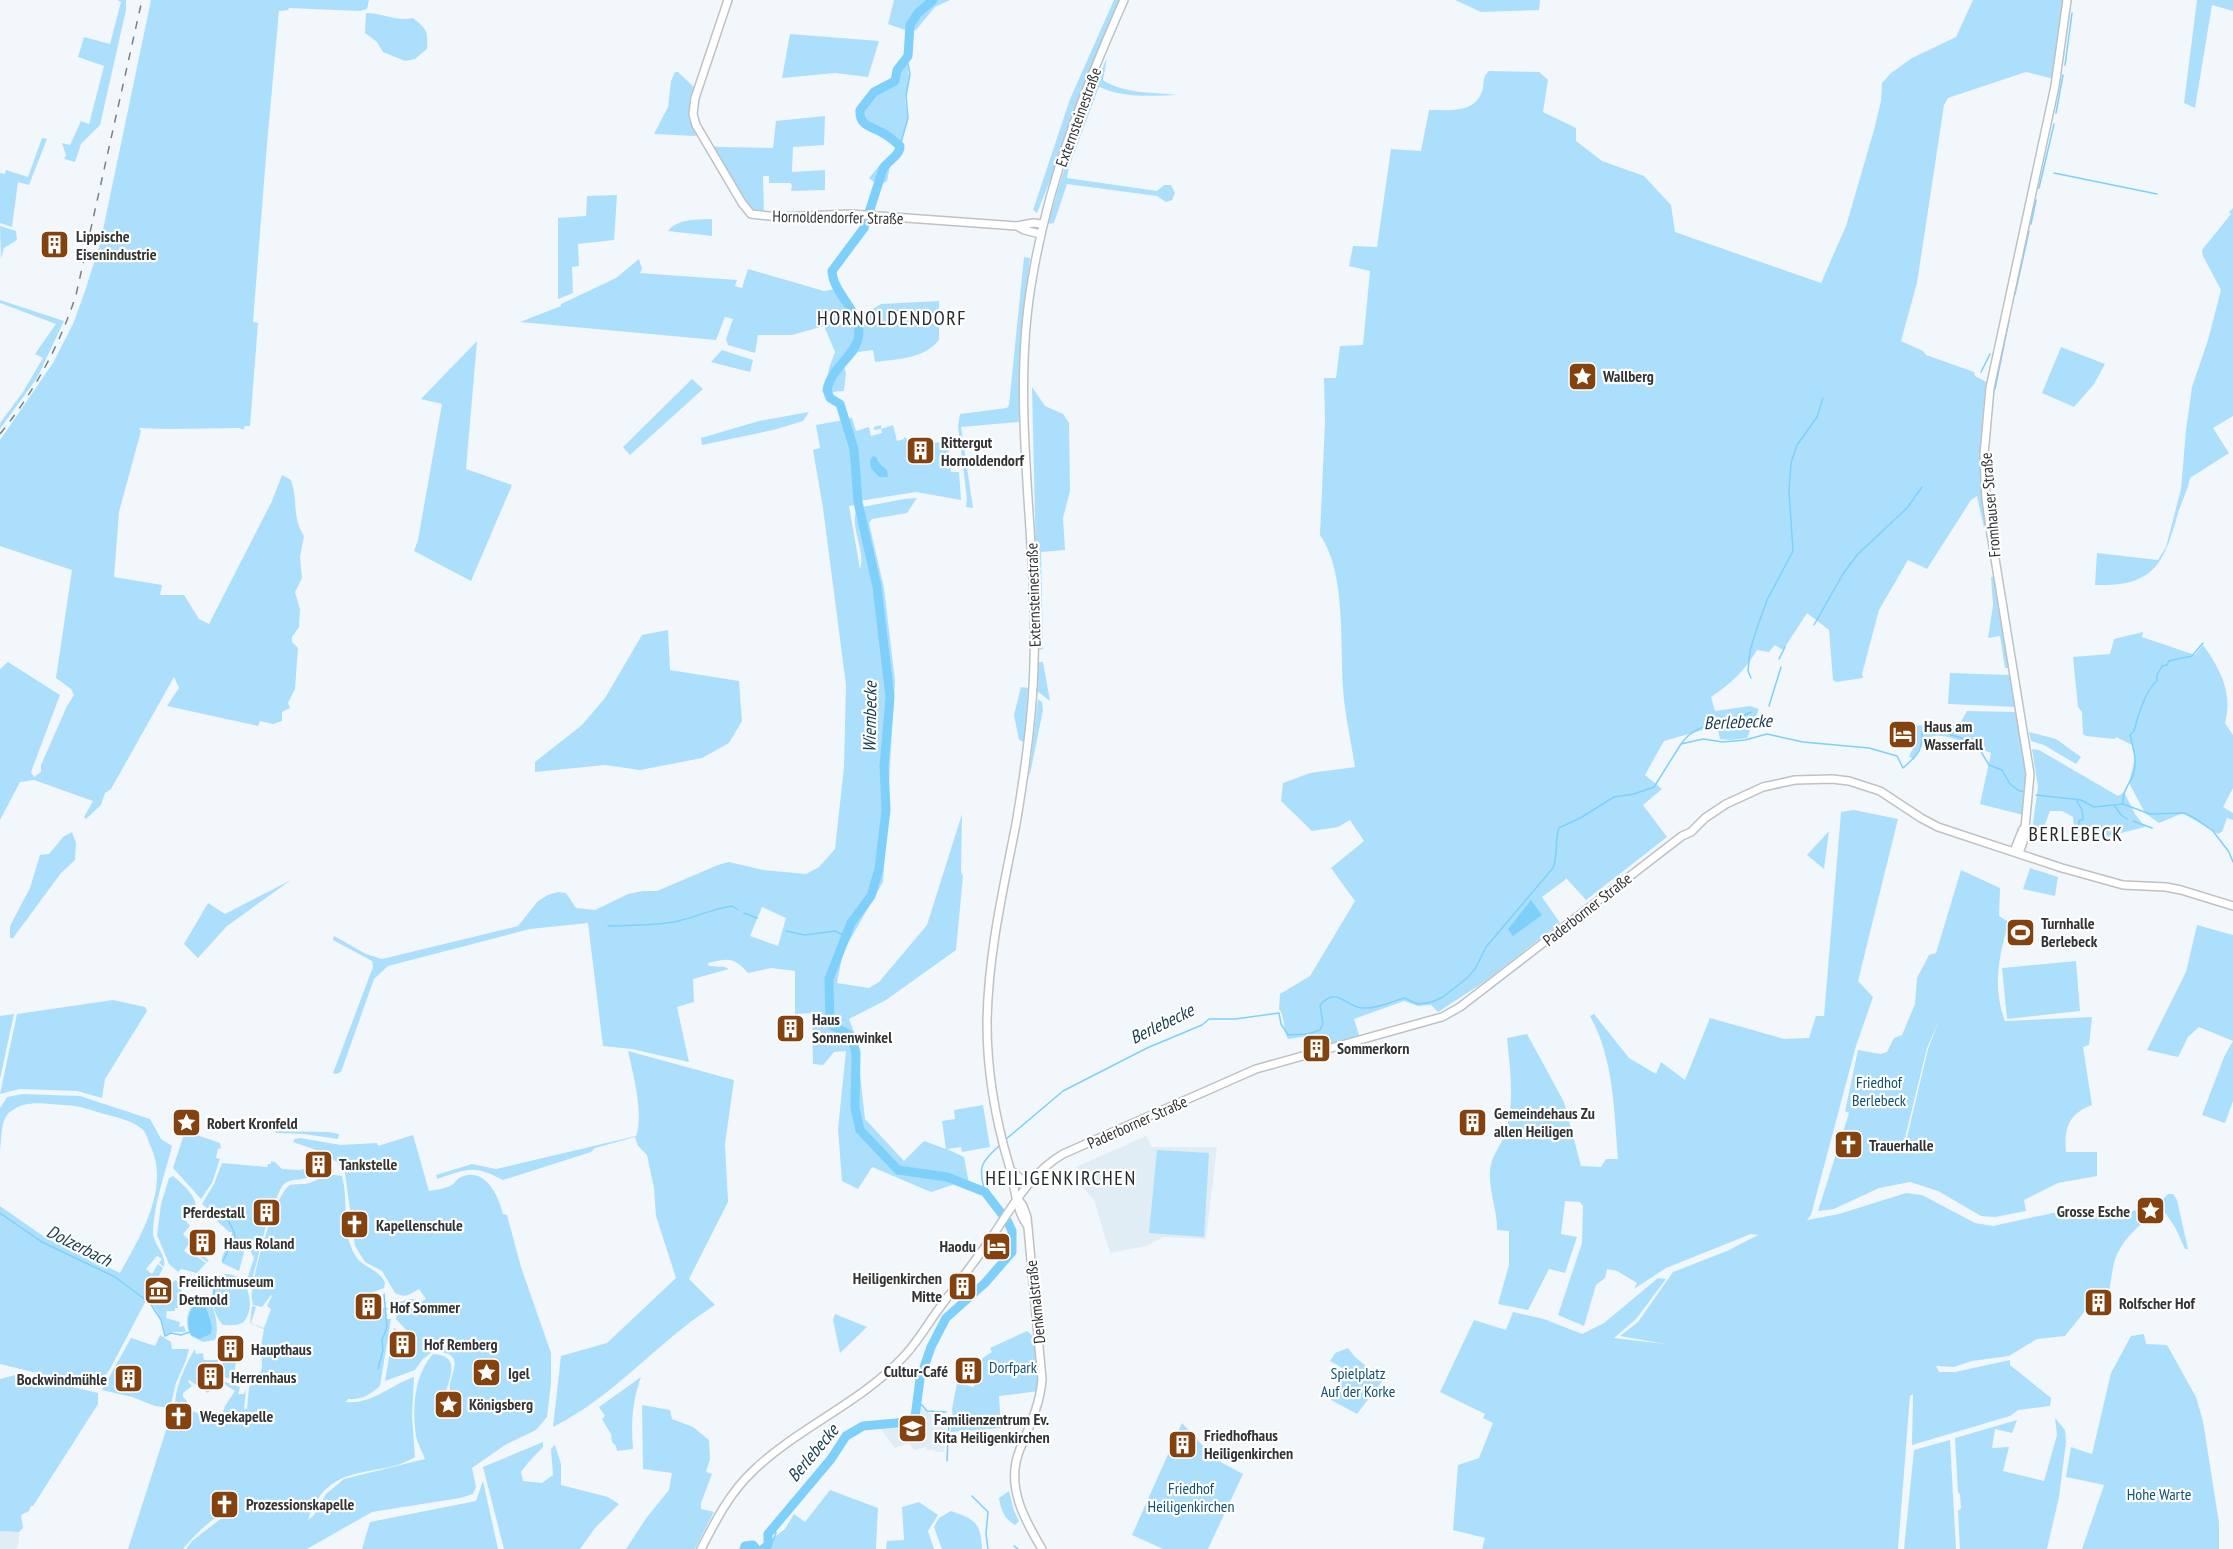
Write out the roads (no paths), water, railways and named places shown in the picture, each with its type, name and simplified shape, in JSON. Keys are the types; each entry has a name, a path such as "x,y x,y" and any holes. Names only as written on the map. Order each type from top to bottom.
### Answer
{"main road":[{"name":"Hornoldendorfer Straße","path":"729,0 695,98 693,114 700,132 742,203 751,214 757,216 862,215 1017,226 1042,224"},
{"name":"Externsteinestraße","path":"1018,1199 1000,1134 991,1090 988,1059 988,991 999,911 1023,781 1034,669 1033,583 1023,403 1025,325 1042,224 1072,127 1124,0"},
{"name":"Fromhauser Straße","path":"2016,852 2024,839 2030,774 1986,499 1985,436 1992,377 2057,77 2067,0"},
{"name":"Hornoldendorfer Straße","path":"1017,226 1040,234"},
{"name":"Paderborner Straße","path":"701,1549 729,1498 754,1469 785,1444 852,1400 888,1372 906,1354 1033,1179 1050,1162 1063,1154 1256,1069 1442,1017 1460,1008 1682,836 1691,832 1705,818 1738,798 1763,787 1796,780 1832,779 1849,782 1880,791 1928,822 2016,852 2113,883 2166,887 2233,906"},
{"path":"1011,1170 1021,1179 1033,1179"},
{"name":"Denkmalstraße","path":"1018,1199 1025,1210 1042,1378 1039,1403 1016,1461 1016,1494 1023,1515 1042,1549"}],"waterway":[{"name":"Wiembecke","path":"763,1549 768,1545 768,1534 831,1459 846,1436 863,1426 907,1422 915,1417 920,1379 931,1347 946,1318 985,1283 1012,1252 1012,1231 1008,1222 985,1192 947,1177 898,1170 860,1130 855,1108 856,1053 851,1036 830,1024 829,979 851,923 871,896 879,869 886,810 884,766 890,697 877,587 858,502 854,449 840,404 830,398 827,390 833,375 852,352 859,330 853,313 837,288 832,271 864,228 883,169 896,155 900,146 889,136 863,122 860,110 874,92 895,81 897,70 908,56 910,25 918,13 933,0"},
{"path":"2065,65 2072,13"},
{"name":"Wiembecke","path":"900,146 908,118 906,96 910,74 907,59"},
{"path":"2056,113 2063,75"},
{"path":"2039,188 2054,124"},
{"path":"2054,173 2157,194"},
{"path":"2031,224 2036,200"},
{"path":"2015,294 2029,231"},
{"path":"1995,389 2009,320"},
{"path":"1981,372 1990,354"},
{"path":"1751,678 1748,671 1750,651 1757,628 1767,600 1793,551 1789,491 1791,463 1797,445 1817,417 1823,398"},
{"path":"1814,625 1843,574 1857,555 1907,508 1922,487"},
{"path":"2123,803 2135,765 2130,735 2134,731 2146,697 2157,681 2157,675 2162,666 2167,665 2169,661 2192,656 2203,643"},
{"path":"1779,659 1785,647"},
{"path":"1769,706 1781,667"},
{"path":"1681,744 1695,731 1751,712"},
{"name":"Berlebecke","path":"1005,1140 1063,1091 1147,1048 1202,1025 1209,1019 1235,1019 1279,1013 1281,1024 1288,1035 1308,1034 1320,1030 1323,1024 1320,1005 1332,997 1362,1008 1383,1005 1404,998 1418,1004 1432,1002 1443,997 1475,969 1486,947 1553,868 1559,828 1614,797 1634,794 1654,787 1681,744 1703,739 1723,742 1745,740 1767,734 1803,742 1869,748 1897,756 1903,768 1918,753 1922,732 1939,731 1961,738 1980,750 1989,765 2002,770 2010,784 2019,791 2023,791"},
{"name":"Berlebecke","path":"2036,795 2081,800 2094,807 2123,804 2150,814 2184,813 2213,831 2229,852 2233,862"},
{"path":"2076,799 2082,810 2083,819 2079,821 2078,830"},
{"path":"2114,805 2127,819"},
{"path":"2133,821 2152,828"},
{"path":"608,926 670,923 732,906 738,910"},
{"path":"744,913 757,918"},
{"path":"786,931 805,935 835,931 845,936"},
{"name":"Berlebecke","path":"985,1192 981,1176 983,1165 989,1155 1001,1144"},
{"name":"Dolzerbach","path":"0,1213 42,1242 115,1277 146,1300"},
{"path":"223,1261 235,1237 226,1214"},
{"path":"206,1306 214,1302 214,1289 220,1277"},
{"path":"378,1369 383,1350 382,1340 387,1327 384,1294"},
{"name":"Dolzerbach","path":"150,1303 161,1320 165,1336 171,1333 181,1335 190,1332"},
{"path":"917,1403 927,1411 946,1412"},
{"path":"947,1461 949,1420"},
{"path":"972,1496 988,1512 986,1534 988,1549"},
{"path":"768,1545 772,1543 776,1533 774,1528"},
{"name":"Berlebecke","path":"744,1549 745,1546 753,1545 756,1549"},
{"path":"1014,1546 1018,1549"}],"railway":[{"path":"0,434 35,385 62,333 76,295 142,0"}],"place":[{"name":"Lippische Eisenindustrie","path":"55,245"},
{"name":"Wallberg","path":"1582,376"},
{"name":"Rittergut Hornoldendorf","path":"920,451"},
{"name":"Haus am Wasserfall","path":"1903,735"},
{"name":"Turnhalle Berlebeck","path":"2020,932"},
{"name":"Haus Sonnenwinkel","path":"791,1028"},
{"name":"Sommerkorn","path":"1316,1048"},
{"name":"Gemeindehaus Zu allen Heiligen","path":"1473,1122"},
{"name":"Robert Kronfeld","path":"186,1123"},
{"name":"Trauerhalle","path":"1848,1145"},
{"name":"Tankstelle","path":"318,1164"},
{"name":"Grosse Esche","path":"2151,1211"},
{"name":"Pferdestall","path":"266,1212"},
{"name":"Kapellenschule","path":"355,1225"},
{"name":"Haus Roland","path":"203,1243"},
{"name":"Haodu","path":"997,1246"},
{"name":"Heiligenkirchen Mitte","path":"963,1287"},
{"name":"Freilichtmuseum Detmold","path":"158,1290"},
{"name":"Rolfscher Hof","path":"2098,1303"},
{"name":"Hof Sommer","path":"369,1307"},
{"name":"Hof Remberg","path":"403,1344"},
{"name":"Haupthaus","path":"230,1349"},
{"name":"Cultur-Café","path":"969,1371"},
{"name":"Igel","path":"487,1373"},
{"name":"Herrenhaus","path":"210,1377"},
{"name":"Bockwindmühle","path":"128,1379"},
{"name":"Königsberg","path":"448,1404"},
{"name":"Wegekapelle","path":"179,1416"},
{"name":"Familienzentrum Ev. Kita Heiligenkirchen","path":"913,1428"},
{"name":"Friedhofhaus Heiligenkirchen","path":"1183,1444"},
{"name":"Prozessionskapelle","path":"225,1504"}],"district":[{"name":"HORNOLDENDORF","path":"892,318"},
{"name":"BERLEBECK","path":"2076,834"},
{"name":"HEILIGENKIRCHEN","path":"1061,1178"}],"park label":[{"name":"Friedhof Berlebeck","path":"1879,1091"},
{"name":"Dorfpark","path":"1013,1367"},
{"name":"Spielplatz Auf der Korke","path":"1358,1382"},
{"name":"Hohe Warte","path":"2159,1494"},
{"name":"Friedhof Heiligenkirchen","path":"1191,1497"}]}
